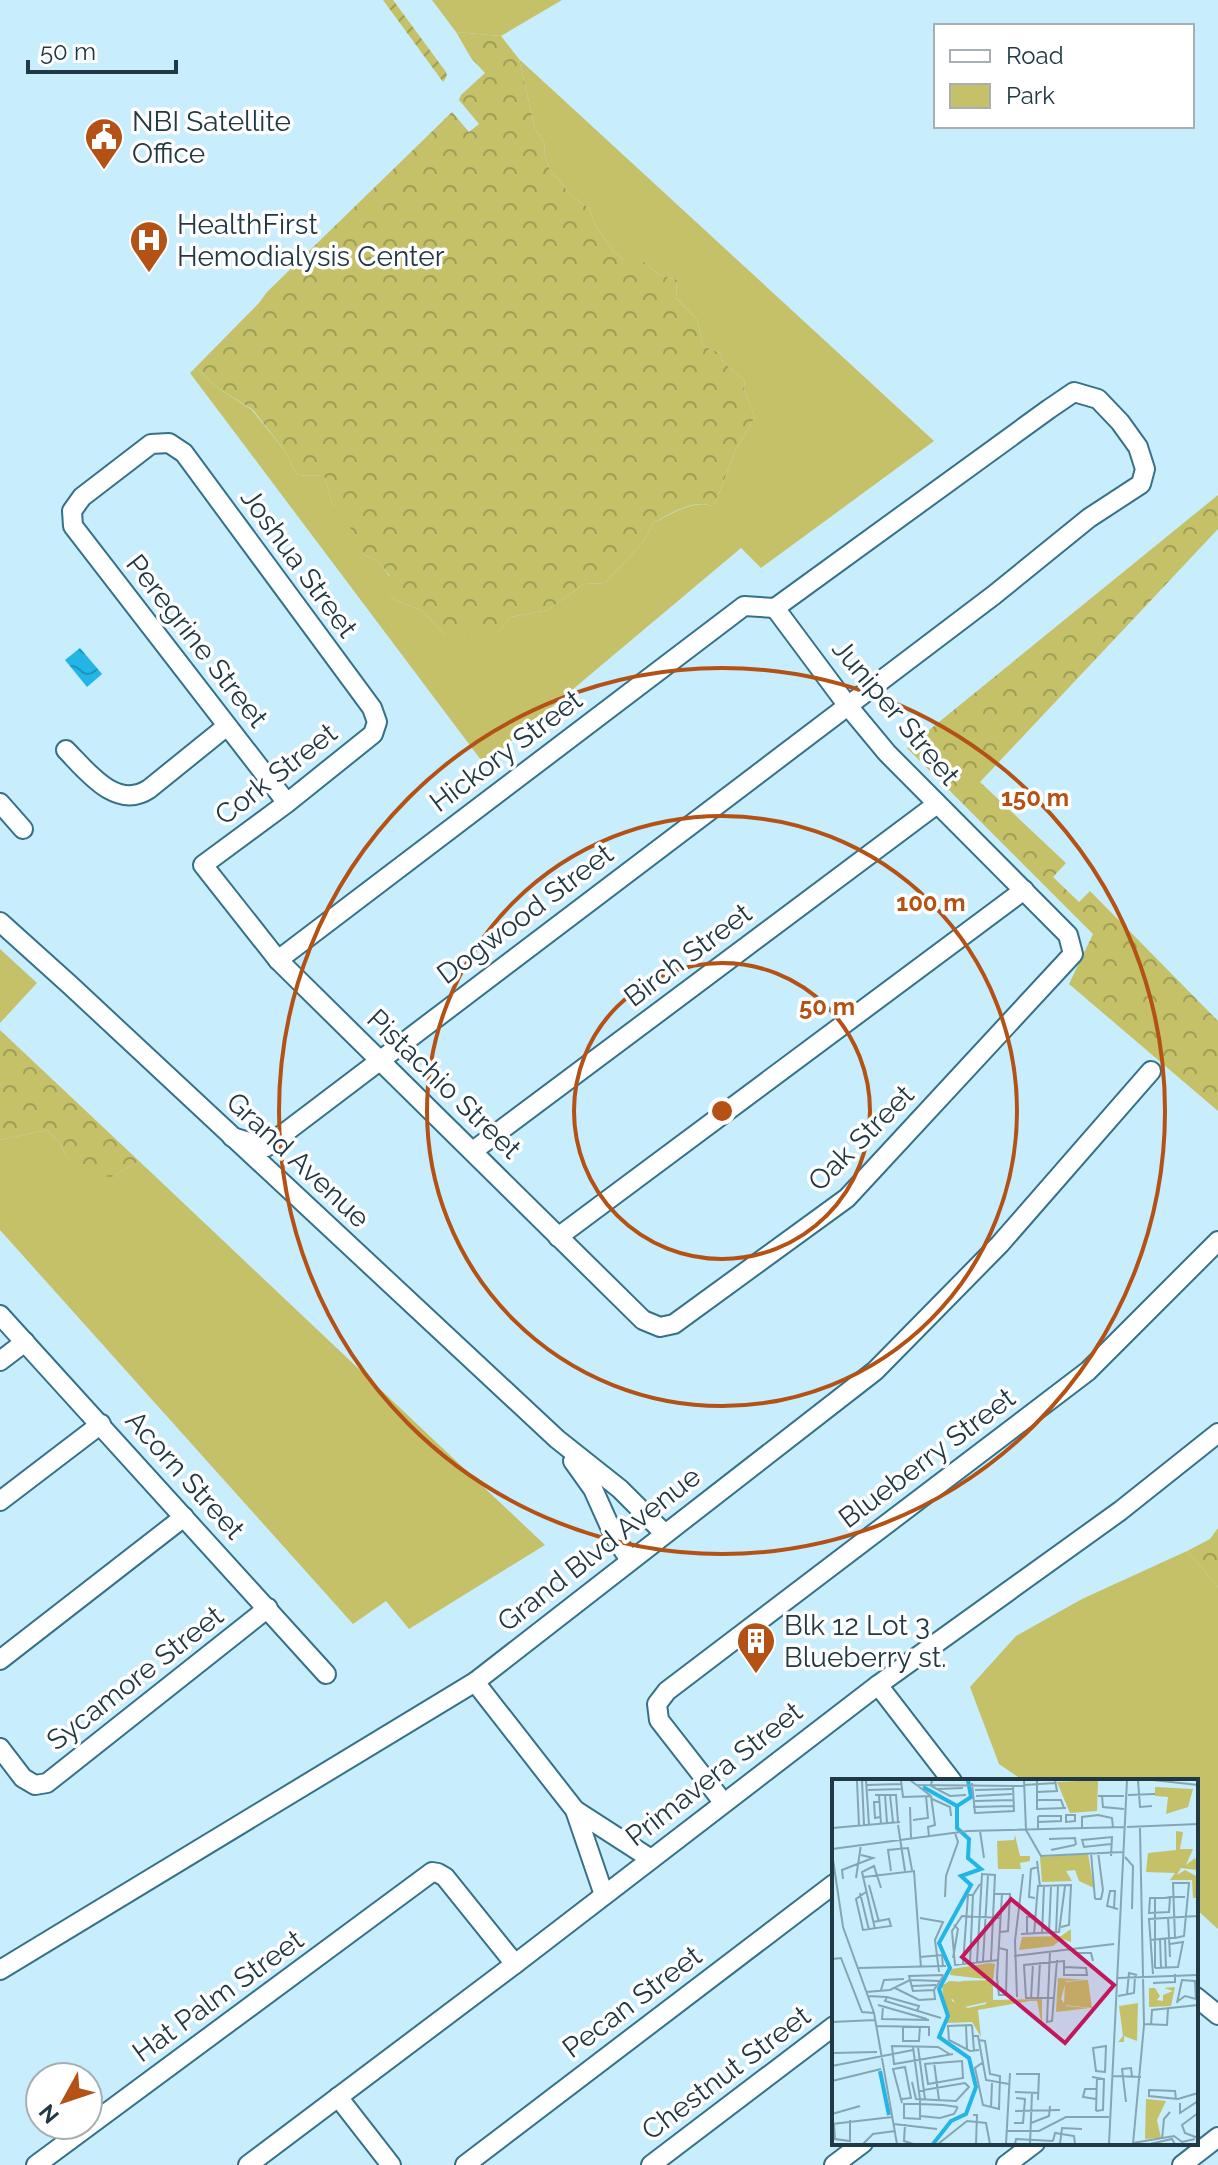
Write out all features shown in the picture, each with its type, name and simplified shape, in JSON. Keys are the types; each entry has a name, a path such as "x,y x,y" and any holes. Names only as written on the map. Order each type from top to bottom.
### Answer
{"street":[{"name":"Dogwood Street","path":"232,1137 266,1147 994,595 1089,518 1141,484 1145,469 1138,447 1098,399 1074,392 775,608"},
{"name":"Peregrine Street","path":"169,443 151,444 82,497 72,511 73,526 287,803"},
{"name":"Joshua Street","path":"169,443 184,453 372,708 377,722"},
{"name":"Hickory Street","path":"278,960 744,606 775,608"},
{"name":"Juniper Street","path":"775,608 887,753 1068,935 1073,954"},
{"name":"Cork Street","path":"203,865 373,734 377,722"},
{"path":"66,750 104,788 116,793 137,795 149,789 227,726"},
{"path":"0,803 23,829"},
{"name":"Birch Street","path":"473,1151 937,804"},
{"name":"Pistachio Street","path":"203,865 278,960 643,1320 660,1327"},
{"path":"558,1237 1024,890"},
{"name":"Grand Avenue","path":"0,922 557,1439 620,1489 664,1533"},
{"name":"Oak Street","path":"660,1327 674,1324 847,1198 1073,954"},
{"name":"Grand Blvd Avenue","path":"2,1965 475,1682 875,1371 1000,1244 1151,1071"},
{"name":"Blueberry Street","path":"723,1802 659,1720 657,1704 667,1691 1088,1371 1218,1241"},
{"name":"Acorn Street","path":"0,1315 326,1674"},
{"path":"0,1361 25,1342"},
{"path":"0,1501 101,1424"},
{"name":"Primavera Street","path":"248,2165 878,1685 1120,1511 1218,1433"},
{"name":"Grand Avenue","path":"557,1439 593,1489 615,1538 630,1560"},
{"path":"0,1660 184,1517"},
{"name":"Sycamore Street","path":"0,1748 23,1778 35,1785 47,1783 268,1608"},
{"path":"475,1682 575,1810 604,1895"},
{"path":"878,1685 950,1779"},
{"path":"575,1810 651,1859"},
{"name":"Hat Palm Street","path":"36,2165 432,1872 445,1877 515,1964"},
{"name":"Pecan Street","path":"465,2165 832,1886"},
{"name":"Chestnut Street","path":"651,2165 832,2028"},
{"path":"338,2097 391,2165"},
{"path":"1182,2165 1218,2137"},
{"path":"834,2165 860,2145"},
{"path":"1006,2165 1032,2145"}],"green space":[{"path":"383,0 393,0 446,72 443,82"},
{"path":"432,0 562,0 501,36 456,32"},
{"path":"456,32 501,36 519,59 535,129 545,144 544,153 550,170 573,197 589,208 596,226 614,252 625,261 643,261 658,274 677,280 676,298 697,319 703,346 720,353 723,362 745,381 744,390 755,417 736,449 716,501 711,506 689,506 653,523 645,540 605,583 584,584 548,610 511,617 499,631 463,636 444,634 421,610 395,600 390,594 390,576 379,562 362,554 350,540 351,522 332,503 324,476 297,475 285,451 253,410 215,386 196,367 267,292 452,112 469,132 479,124 459,100 485,73 471,58"},
{"path":"519,59 934,441 761,568 741,548 484,764 190,373 196,367 215,386 252,410 285,451 297,475 324,476 332,503 352,522 362,554 379,562 390,577 390,594 395,600 421,610 444,634 499,631 511,617 548,610 584,584 605,583 645,540 653,523 689,506 711,506 716,501 736,449 755,417 744,390 745,381 723,362 720,353 703,346 697,319 676,298 677,280 658,274 643,261 625,261 614,252 596,226 589,208 573,197 550,170 544,153 545,144 535,129"},
{"path":"1218,495 1218,529 980,782 1066,863 1053,877 1079,902 1090,891 1218,1021 1218,1111 1069,984 1093,934 907,748"},
{"path":"0,949 37,983 0,1023"},
{"path":"0,1030 139,1161 112,1177 89,1175 67,1158 59,1142 47,1130 0,1140"},
{"path":"47,1130 59,1142 67,1158 112,1177 139,1161 545,1545 409,1629 386,1601 353,1624 0,1230 0,1140"},
{"path":"1218,1528 1218,1587 1187,1551 1210,1539"},
{"path":"1187,1551 1218,1587 1218,1929 1198,1911 1198,1779 1021,1779 999,1764 970,1687 1016,1636 1082,1599"}],"water":[{"path":"80,648 102,674 87,687 65,660"}],"place":[{"name":"NBI Satellite Office","path":"104,171"},
{"name":"HealthFirst Hemodialysis Center","path":"149,274"},
{"name":"Blk 12 Lot 3 Blueberry st.","path":"756,1675"}]}
